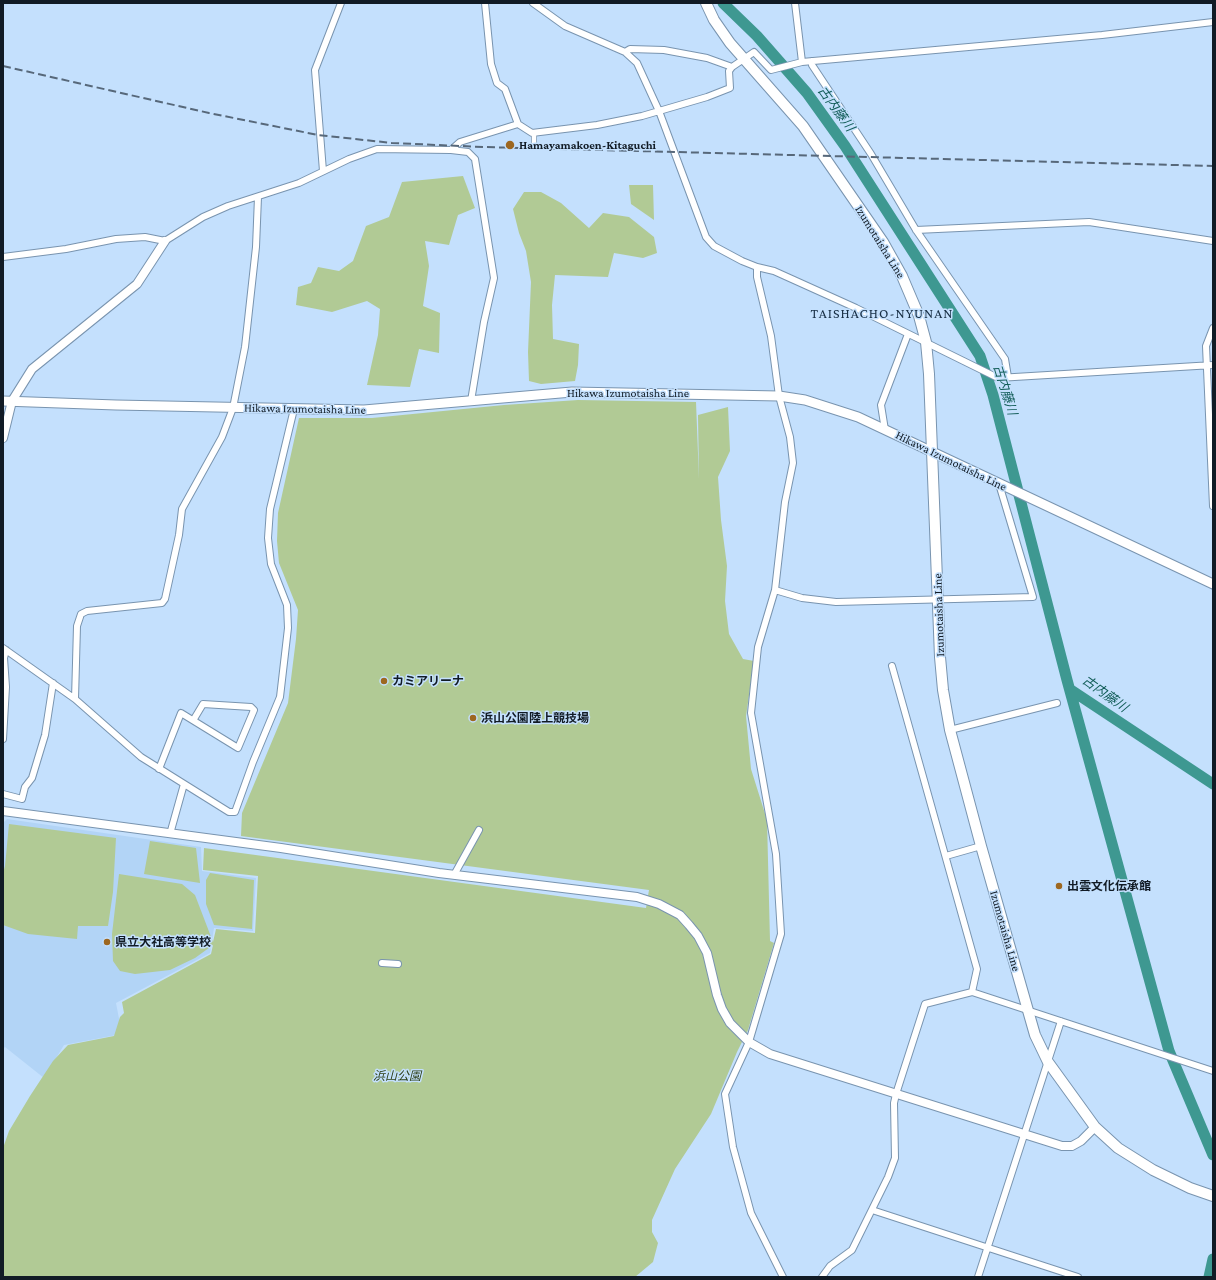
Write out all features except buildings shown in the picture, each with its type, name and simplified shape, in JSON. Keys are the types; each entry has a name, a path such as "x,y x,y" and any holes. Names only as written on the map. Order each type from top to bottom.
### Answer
{"main road":[{"name":"Izumotaisha Line","path":"706,3 714,20 745,59 803,126 883,242 902,276 919,316 926,342 929,374 943,690 950,730 981,846 1035,1035 1048,1062 1095,1127 1118,1148 1153,1170 1190,1188 1213,1196"},
{"name":"Hikawa Izumotaisha Line","path":"8,401 233,408 364,410 572,392 779,396 805,400 836,409 885,430 1027,498 1213,584"}],"street":[{"path":"323,171 315,70 341,3"},
{"path":"485,3 491,64 497,82 505,89 518,124 534,133 597,125 642,116 707,97 730,88 729,71 732,67 754,52 771,70 802,62 1102,35 1213,22"},
{"path":"533,3 565,26 625,52 637,63 659,111 706,237 714,246 742,261 757,267 774,271 856,308 998,378 1211,365"},
{"path":"795,3 802,62"},
{"path":"625,52 630,49 664,50 707,58 732,67"},
{"path":"812,61 812,65 872,154 916,230 1005,359 1008,377"},
{"path":"451,150 460,142 518,124"},
{"path":"534,133 534,144"},
{"path":"3,438 8,401 32,369 137,284 165,241 203,217 228,206 258,198 300,183 349,159 377,149 451,150 468,152 475,159 481,205 494,278 484,322 471,401"},
{"path":"75,699 78,626 81,614 87,610 162,603 166,599 179,535 182,509 222,437 233,408 245,347 256,247 258,198"},
{"path":"916,230 1089,222 1213,241"},
{"path":"3,257 66,249 116,239 145,238 165,241"},
{"path":"757,267 771,336 779,396 790,437 793,463 784,509 775,590 758,647 751,713 776,854 781,934 749,1042 725,1094 733,1147 751,1213 783,1277"},
{"path":"1213,328 1206,346 1211,365 1213,506"},
{"path":"885,430 881,405 908,334"},
{"path":"3,739 6,687 4,658 5,649 75,699 141,757 229,812 234,812 280,697 288,628 287,605 271,564 268,532 270,509 294,409"},
{"path":"775,590 802,598 836,602 938,598 1033,597 1001,485"},
{"path":"892,666 977,969 972,992"},
{"path":"3,794 22,799 25,787 32,778 45,735 53,683"},
{"path":"950,730 1057,703"},
{"path":"159,769 181,713 194,719 238,748 254,710 252,707 203,704 194,719"},
{"path":"170,834 184,784"},
{"path":"3,811 281,848 454,875 637,897 659,904 680,915 698,936 707,953 722,1009 730,1023 749,1042 770,1054 1062,1146 1072,1146 1081,1141 1095,1127"},
{"path":"454,875 479,830"},
{"path":"946,856 981,846"},
{"path":"382,962 398,964"},
{"path":"822,1277 830,1266 852,1250 895,1158 894,1103 925,1004 972,992 1213,1071"},
{"path":"978,1277 1061,1021"},
{"path":"872,1210 1078,1277"}],"shaded area":[{"name":"県立大社高等学校","path":"7,819 201,847 202,871 256,878 253,931 214,928 210,953 116,1003 122,1034 64,1045 44,1078 5,1047 3,1049 3,823"}],"green space":[{"path":"463,176 475,208 458,215 449,245 425,241 429,266 423,306 440,313 439,353 419,349 410,387 367,385 378,335 380,309 367,301 332,312 296,305 298,287 311,283 318,267 339,271 353,261 366,226 389,217 402,182"},
{"path":"629,185 653,185 654,220 631,204"},
{"path":"524,192 541,192 561,203 589,228 603,213 629,217 654,237 657,253 643,258 614,253 608,277 555,275 552,305 553,339 579,344 578,365 575,381 541,384 529,381 528,352 531,282 526,251 519,233 513,209"},
{"name":"浜山公園","path":"578,400 696,402 699,479 698,415 728,407 730,451 718,477 721,520 727,566 725,601 729,634 743,659 754,661 746,716 751,769 767,820 770,941 774,943 748,1030 711,1114 675,1169 652,1220 652,1232 658,1243 653,1262 635,1277 3,1277 3,1148 9,1131 30,1096 53,1061 68,1045 114,1036 120,1017 124,1013 122,1002 211,954 213,945 195,958 170,970 135,974 120,971 113,961 112,934 119,874 182,884 195,895 213,942 216,929 255,933 258,876 203,870 204,848 646,908 649,890 241,836 242,813 288,703 298,610 279,563 277,541 278,513 299,418 372,418 504,405"},
{"path":"9,824 116,838 113,892 108,926 78,926 77,939 28,934 3,925 3,873"},
{"path":"150,841 196,848 200,883 144,874"},
{"path":"210,873 254,880 252,929 214,925 206,904 206,880"}],"waterway":[{"name":"古内藤川","path":"723,3 757,36 807,93 845,146 980,356 993,395 1067,680 1169,1051 1213,1155"},
{"name":"古内藤川","path":"1071,690 1213,784"},
{"path":"1209,1277 1213,1259"}],"railway":[{"path":"3,66 209,113 318,135 392,143 483,147 1213,166"}],"place":[{"name":"Hamayamakoen-Kitaguchi","path":"510,145"},
{"name":"カミアリーナ","path":"384,681"},
{"name":"浜山公園陸上競技場","path":"473,718"},
{"name":"出雲文化伝承館","path":"1059,886"},
{"name":"県立大社高等学校","path":"107,942"}],"district":[{"name":"TAISHACHO-NYUNAN","path":"882,314"}]}
